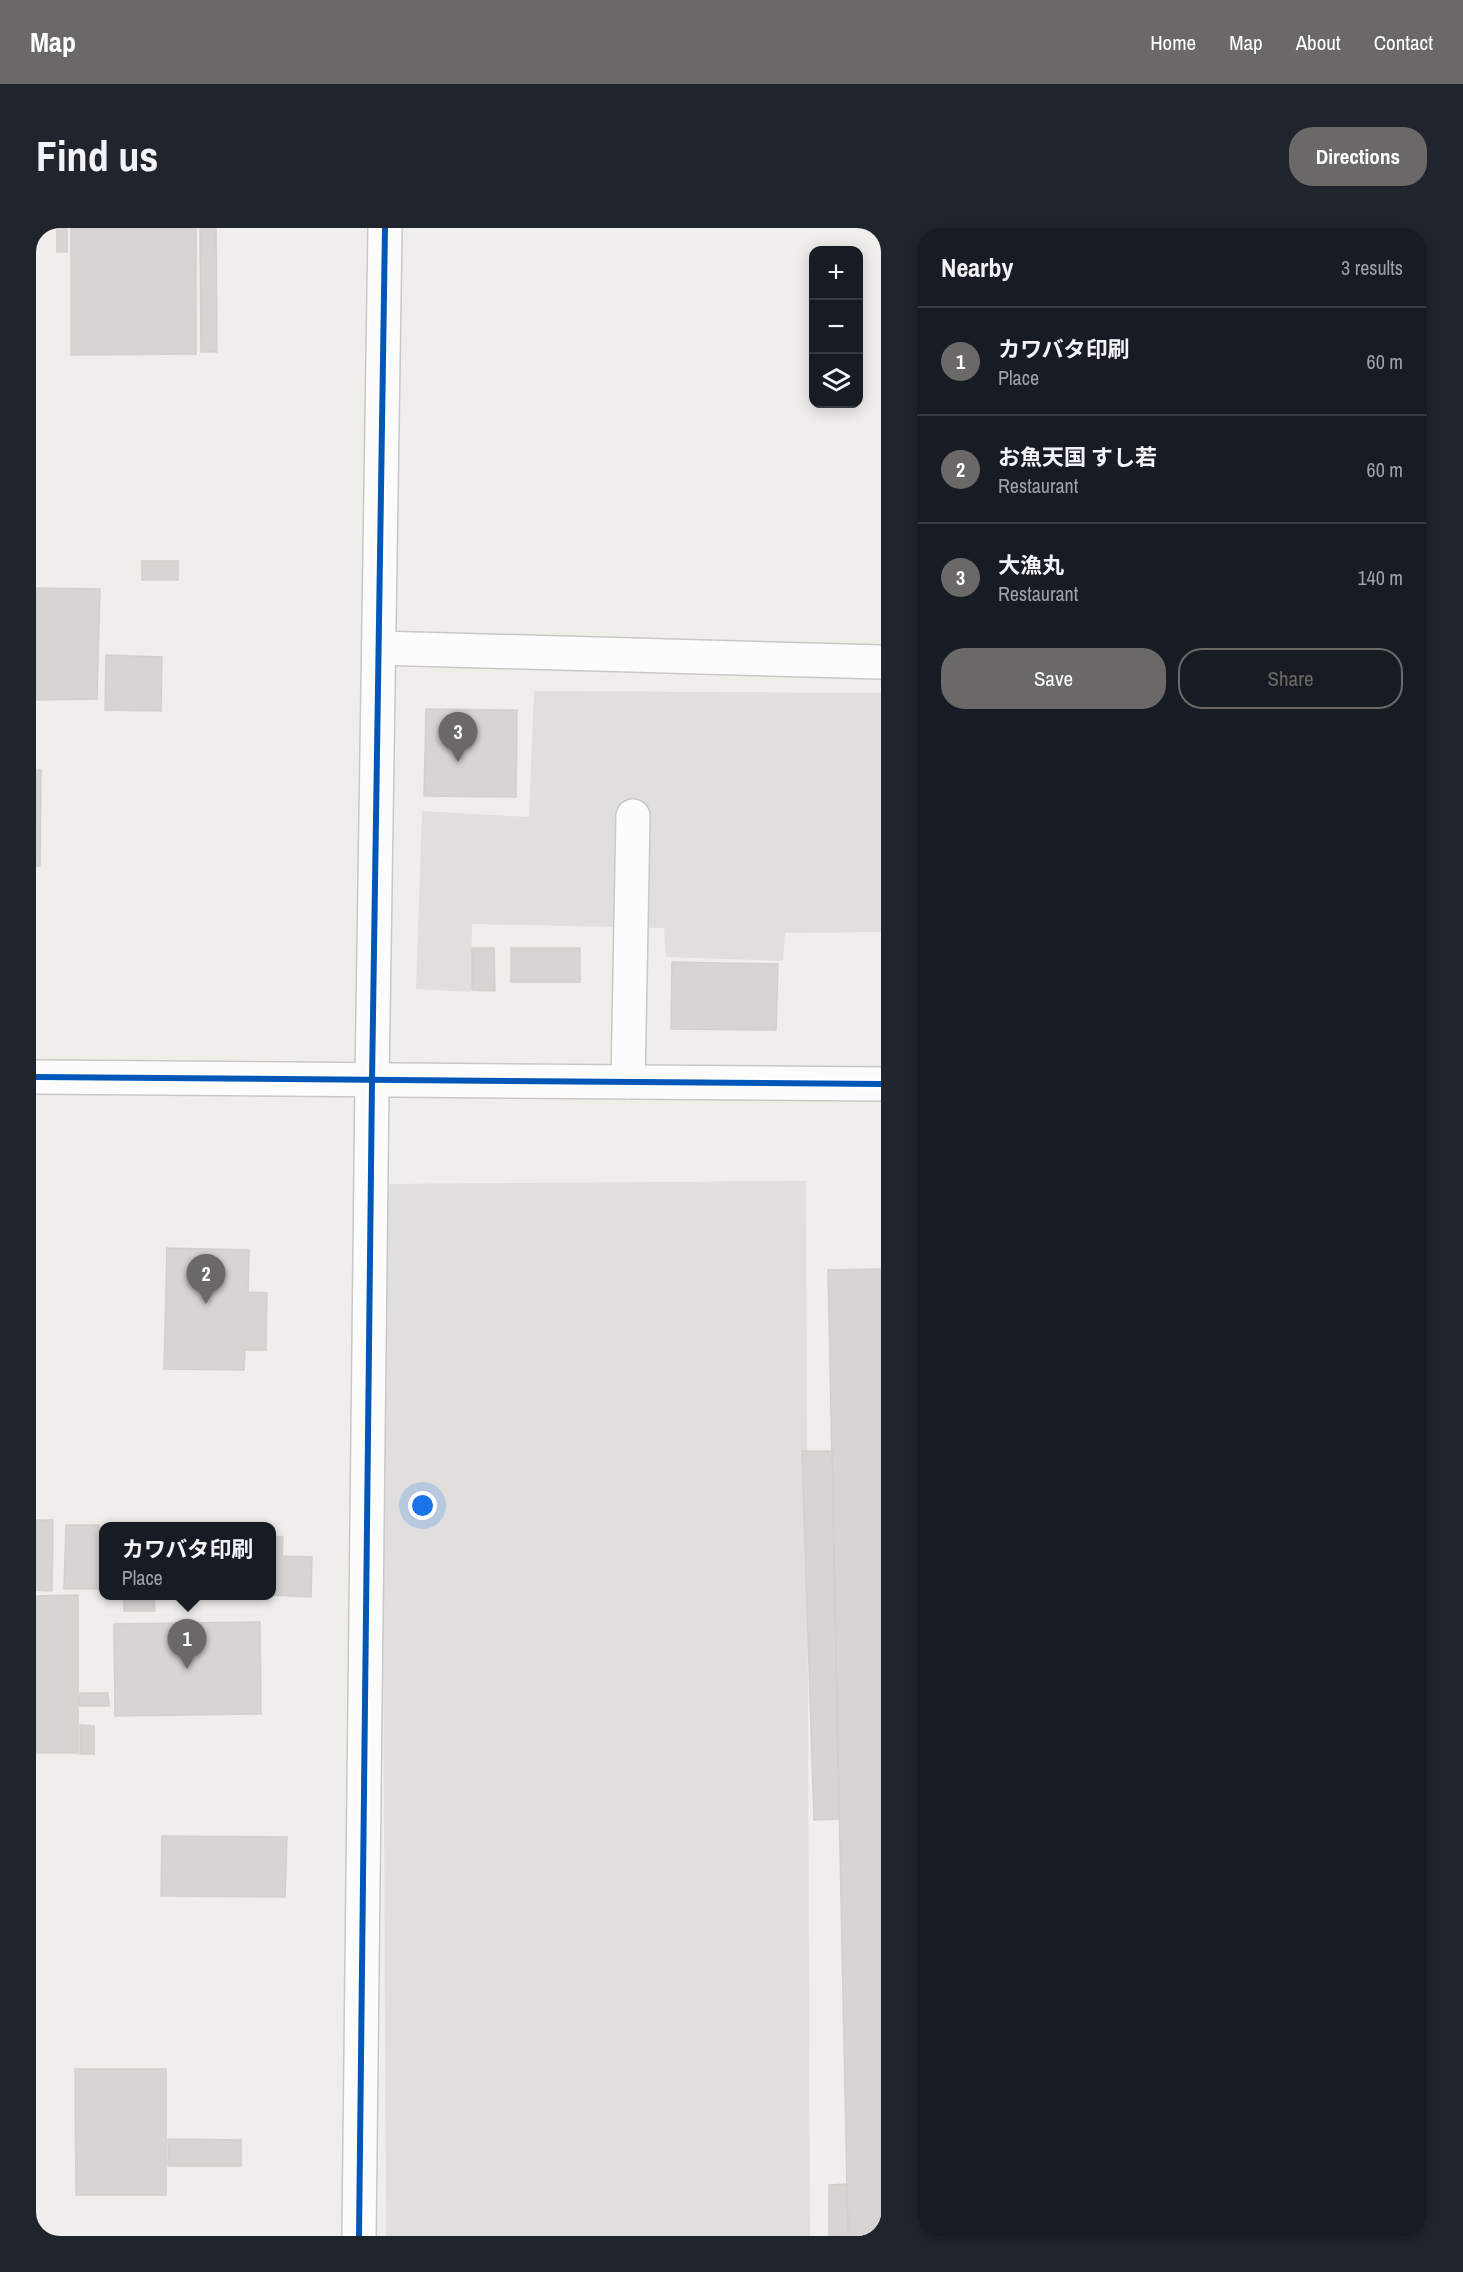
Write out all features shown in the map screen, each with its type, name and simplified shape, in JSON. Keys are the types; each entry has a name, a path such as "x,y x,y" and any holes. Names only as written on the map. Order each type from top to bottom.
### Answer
{"street":[{"path":"359,2236 372,1081 385,228"},
{"path":"379,648 881,662"},
{"path":"628,1082 633,816"},
{"path":"36,1077 881,1084"}],"shaded area":[{"path":"534,691 881,693 881,932 785,933 783,961 666,957 664,928 472,924 471,992 416,989 422,811 529,817"},
{"path":"806,1181 810,2236 386,2236 381,1184"}],"building":[{"path":"57,228 67,228 67,252 57,252"},
{"path":"71,228 196,228 196,354 71,355"},
{"path":"200,228 216,228 217,352 201,352"},
{"path":"142,561 178,561 178,580 142,580"},
{"path":"36,588 100,589 97,699 36,700"},
{"path":"106,655 162,657 161,711 105,710"},
{"path":"426,709 517,710 516,797 424,796"},
{"path":"36,770 41,770 40,866 36,866"},
{"path":"472,948 494,948 495,991 472,990"},
{"path":"511,948 580,948 580,982 511,982"},
{"path":"672,962 778,964 776,1030 671,1029"},
{"path":"167,1248 249,1250 248,1292 267,1293 266,1350 245,1350 244,1370 164,1369"},
{"path":"881,1269 881,2236 848,2236 828,1270"},
{"path":"802,1451 832,1451 839,1819 814,1820"},
{"path":"36,1520 53,1520 52,1591 36,1590"},
{"path":"66,1525 99,1525 99,1589 64,1589"},
{"path":"276,1536 283,1537 282,1556 312,1557 311,1597 276,1595"},
{"path":"78,1595 78,1753 36,1753 36,1596"},
{"path":"124,1600 154,1600 155,1611 124,1611"},
{"path":"260,1622 261,1714 115,1716 114,1624"},
{"path":"80,1693 108,1693 109,1706 79,1706"},
{"path":"80,1725 94,1726 94,1754 80,1754"},
{"path":"162,1836 287,1837 285,1897 161,1896"},
{"path":"75,2069 166,2069 166,2195 76,2195"},
{"path":"168,2139 241,2140 241,2166 168,2166"},
{"path":"847,2184 848,2236 829,2236 829,2185"}],"cycle path":[{"path":"359,2236 372,1081 385,228"},
{"path":"36,1077 881,1084"}],"place":[{"name":"大漁丸","path":"458,762"},
{"name":"お魚天国 すし若","path":"206,1304"},
{"name":"カワバタ印刷","path":"187,1669"}]}
